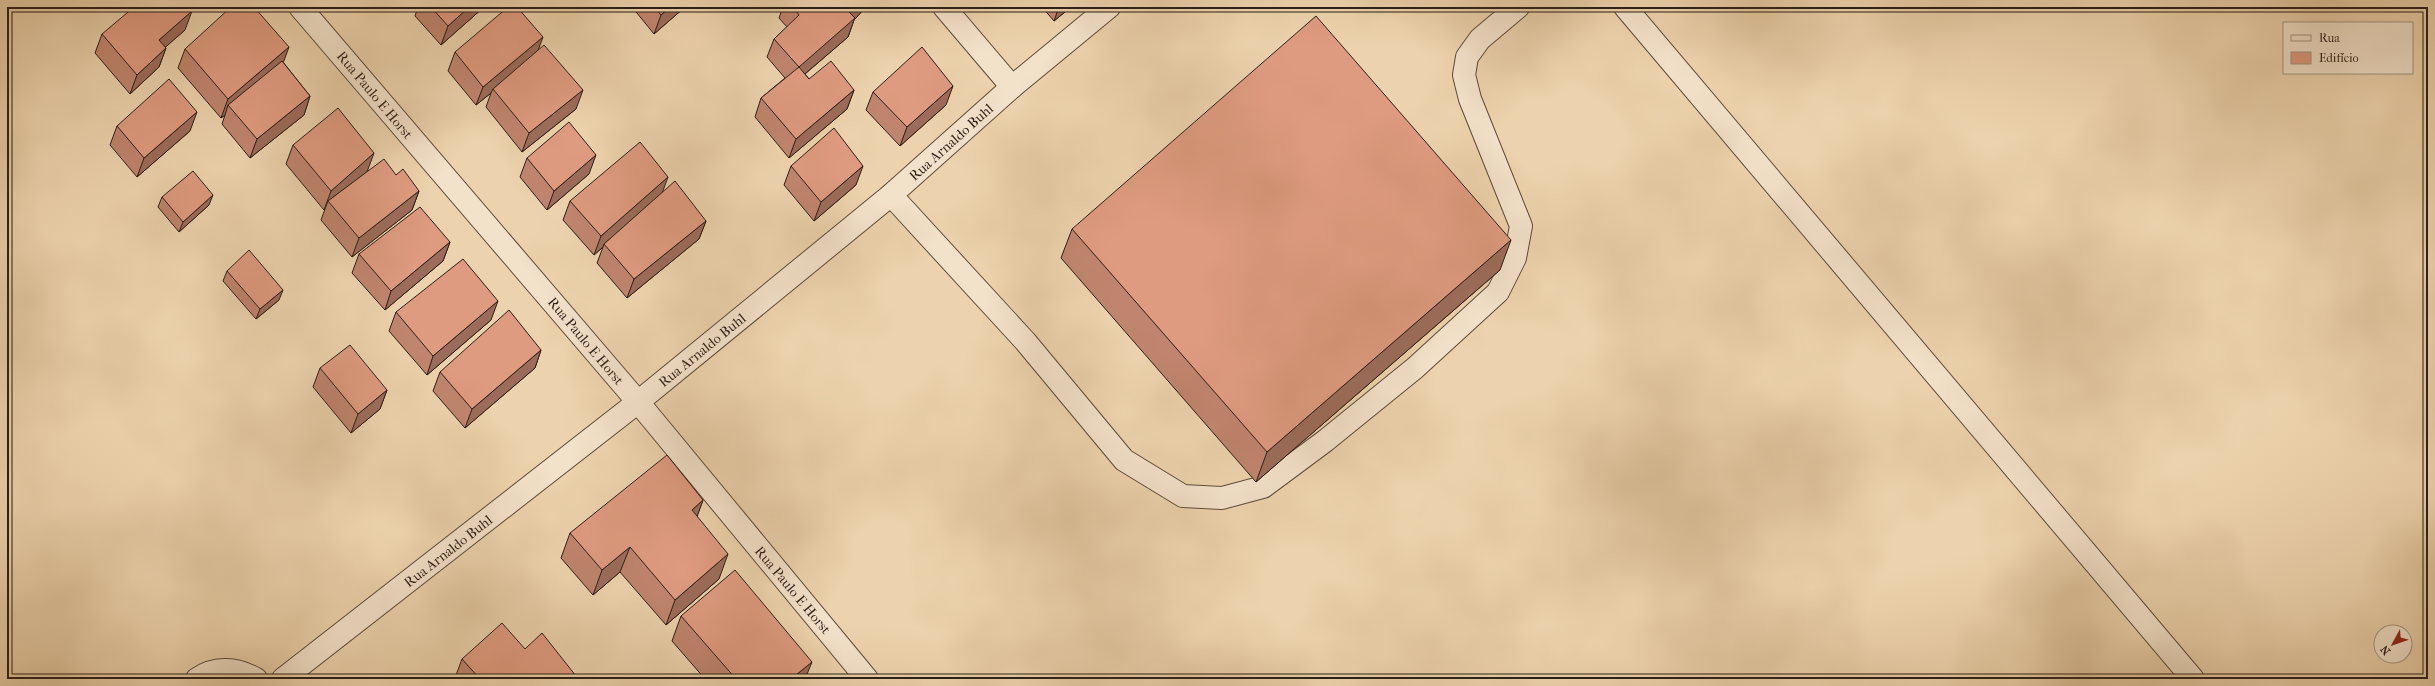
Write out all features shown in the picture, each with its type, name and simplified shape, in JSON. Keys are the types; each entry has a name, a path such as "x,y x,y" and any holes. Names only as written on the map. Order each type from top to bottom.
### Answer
{"street":[{"name":"Rua Paulo E Horst","path":"300,7 638,402 867,679"},
{"path":"944,7 1012,87"},
{"name":"Rua Arnaldo Buhl","path":"283,679 638,402 891,195 1012,87 1109,7"},
{"path":"891,195 1026,340 1124,460 1183,496 1222,498 1263,487 1325,441 1415,368 1498,292 1515,258 1521,226 1470,99 1464,75 1467,56 1480,39 1518,7"},
{"path":"1624,7 2193,679"},
{"path":"197,679 208,671 240,670 256,679"}],"building":[{"path":"134,7 188,7 192,11 159,40 166,48 137,75 102,34"},
{"path":"231,7 254,7 289,47 228,99 185,49"},
{"path":"431,7 469,7 448,26"},
{"path":"508,7 517,7 543,37 483,87 455,52"},
{"path":"654,7 670,7 661,15"},
{"path":"793,7 854,7 849,12 855,18 799,67 774,39 799,15"},
{"path":"1316,16 1511,240 1267,452 1072,229"},
{"path":"544,45 583,90 529,133 493,89"},
{"path":"922,47 953,86 907,127 873,92"},
{"path":"282,61 310,96 257,139 228,105"},
{"path":"831,61 854,90 796,139 761,98 799,67 809,79"},
{"path":"169,79 197,112 144,158 117,126"},
{"path":"338,108 374,153 331,191 293,145"},
{"path":"569,122 596,155 554,191 527,158"},
{"path":"834,128 863,166 821,202 791,166"},
{"path":"640,142 668,177 601,236 570,201"},
{"path":"384,159 396,175 403,169 419,191 359,238 328,201"},
{"path":"193,171 213,195 183,222 162,197"},
{"path":"675,181 706,221 634,279 604,244"},
{"path":"420,207 450,242 391,291 359,254"},
{"path":"249,250 283,290 260,309 227,271"},
{"path":"463,259 498,301 433,356 396,312"},
{"path":"509,310 541,350 472,409 440,372"},
{"path":"350,345 387,390 358,414 320,368"},
{"path":"667,455 703,500 692,510 728,554 675,600 630,547 602,570 570,533"},
{"path":"735,570 812,662 791,679 736,679 681,616"},
{"path":"502,623 525,649 542,633 576,676 572,679 480,679 462,659"},
{"path":"640,675 643,679 635,679"}]}
